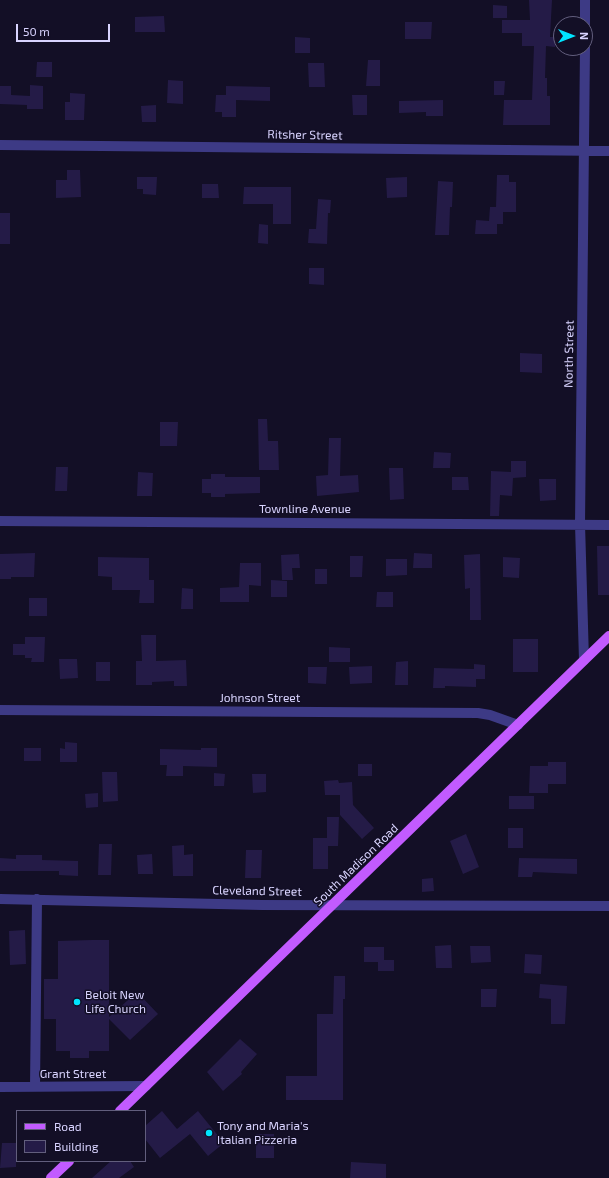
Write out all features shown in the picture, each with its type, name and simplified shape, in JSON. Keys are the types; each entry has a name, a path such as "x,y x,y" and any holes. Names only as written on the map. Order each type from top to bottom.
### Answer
{"main road":[{"name":"South Madison Road","path":"121,1110 609,636"},
{"path":"51,1178 68,1162"}],"street":[{"path":"585,0 585,16"},
{"name":"North Street","path":"584,660 580,524 585,56"},
{"name":"Ritsher Street","path":"0,145 609,151"},
{"name":"Townline Avenue","path":"0,521 609,525"},
{"name":"Johnson Street","path":"0,710 472,712 490,715 518,725"},
{"name":"Cleveland Street","path":"0,899 333,905 609,906"},
{"path":"35,1087 37,899"},
{"name":"Grant Street","path":"0,1087 146,1086"}],"building":[{"path":"529,0 552,0 550,37 553,37 553,47 546,46 545,78 547,78 547,96 550,96 550,125 503,125 504,100 532,100 534,46 522,46 522,33 502,33 502,20 530,20"},
{"path":"493,5 507,6 507,18 493,18"},
{"path":"164,16 165,32 135,32 135,17"},
{"path":"405,22 432,22 431,39 405,39"},
{"path":"295,37 310,38 310,53 295,53"},
{"path":"368,60 380,60 380,86 366,86"},
{"path":"37,62 52,62 52,77 36,77"},
{"path":"308,63 324,63 325,87 309,87"},
{"path":"168,80 183,81 183,104 167,103"},
{"path":"494,81 505,81 504,95 494,95"},
{"path":"30,85 43,86 43,109 27,109 27,105 0,104 0,86 11,86 11,95 30,96"},
{"path":"226,86 270,87 270,101 236,100 236,117 222,117 222,112 215,112 216,95 226,95"},
{"path":"70,93 85,94 84,120 65,120 65,102 70,102"},
{"path":"352,95 367,95 367,115 353,115"},
{"path":"443,100 443,116 426,116 426,112 399,113 399,101"},
{"path":"156,105 156,122 142,122 141,106"},
{"path":"67,170 80,170 81,197 56,198 56,180 67,180"},
{"path":"497,175 509,175 509,182 516,182 516,212 503,212 503,224 497,224 497,234 475,234 476,220 489,221 490,207 496,207"},
{"path":"137,177 157,177 156,195 143,194 143,189 137,189"},
{"path":"407,177 407,197 387,198 386,178"},
{"path":"438,181 453,182 449,235 435,235"},
{"path":"202,184 218,184 219,198 202,198"},
{"path":"244,187 291,187 291,224 273,224 273,204 243,204"},
{"path":"318,199 331,200 330,213 328,213 327,244 308,243 309,229 316,229"},
{"path":"0,213 10,213 10,244 0,244"},
{"path":"259,224 268,225 268,244 258,243"},
{"path":"309,268 324,268 324,285 309,284"},
{"path":"520,353 542,354 542,373 520,372"},
{"path":"258,419 267,419 268,441 278,441 279,470 259,470"},
{"path":"160,422 178,422 177,446 160,446"},
{"path":"329,438 341,438 340,476 358,475 359,492 317,496 316,476 328,475"},
{"path":"434,452 451,453 450,468 433,468"},
{"path":"511,461 526,461 526,477 513,478 512,496 500,495 499,516 490,516 491,471 511,472"},
{"path":"56,467 68,467 67,491 55,491"},
{"path":"389,468 403,468 404,499 390,500"},
{"path":"138,472 153,473 152,496 137,496"},
{"path":"211,474 225,474 225,477 260,477 260,493 225,494 225,497 211,497 211,493 202,493 202,479 211,479"},
{"path":"452,477 468,477 469,490 452,490"},
{"path":"539,479 556,479 556,500 540,501"},
{"path":"597,546 609,546 609,595 598,595"},
{"path":"35,553 34,577 11,577 11,579 0,579 0,554"},
{"path":"414,553 432,554 432,568 413,568"},
{"path":"299,554 300,568 292,568 293,580 282,580 281,555"},
{"path":"480,554 481,620 470,620 470,588 465,589 464,555"},
{"path":"350,556 363,556 362,577 350,577"},
{"path":"98,557 149,558 149,580 154,580 154,603 139,603 140,590 112,590 112,577 98,576"},
{"path":"503,557 520,558 519,578 503,577"},
{"path":"386,559 407,559 407,575 386,576"},
{"path":"240,563 261,563 261,586 249,585 249,602 220,602 220,588 239,587"},
{"path":"315,569 327,569 327,584 315,584"},
{"path":"271,580 287,581 287,597 271,597"},
{"path":"182,588 193,589 193,609 181,609"},
{"path":"377,592 393,592 393,607 376,607"},
{"path":"29,598 47,598 47,616 29,616"},
{"path":"141,635 156,635 156,661 186,660 187,686 174,686 174,681 152,682 152,685 136,685 136,661 142,661"},
{"path":"25,637 45,637 44,662 31,662 32,658 25,658 25,655 13,655 13,644 25,644"},
{"path":"513,639 538,639 538,672 513,672"},
{"path":"329,647 350,648 350,662 329,662"},
{"path":"59,659 77,659 78,678 60,679"},
{"path":"408,661 408,685 395,685 396,662"},
{"path":"96,662 110,662 110,681 96,681"},
{"path":"474,664 485,665 485,679 476,679 476,687 445,686 445,688 433,688 434,668 474,669"},
{"path":"372,666 372,683 350,684 349,667"},
{"path":"308,667 327,667 326,684 308,683"},
{"path":"65,742 77,743 77,762 60,762 60,748 65,749"},
{"path":"24,748 41,748 41,761 24,761"},
{"path":"201,748 217,748 217,767 183,766 183,776 166,776 167,765 160,765 160,749 201,750"},
{"path":"548,762 566,762 566,784 548,784 548,793 529,793 530,766 548,766"},
{"path":"358,764 372,764 372,776 358,776"},
{"path":"102,772 117,772 118,801 103,802"},
{"path":"214,773 225,774 224,786 214,786"},
{"path":"252,774 266,774 266,792 253,793"},
{"path":"338,780 339,783 352,782 353,805 374,828 362,839 340,815 340,795 325,795 324,781"},
{"path":"98,793 98,807 86,808 85,794"},
{"path":"509,796 534,796 534,809 509,809"},
{"path":"327,817 339,817 338,846 328,846 328,869 313,869 313,838 327,838"},
{"path":"508,828 523,828 523,848 508,848"},
{"path":"466,834 479,867 463,874 450,841"},
{"path":"99,844 112,844 111,875 98,875"},
{"path":"184,845 184,855 193,854 193,876 173,876 172,846"},
{"path":"246,850 262,850 261,878 245,878"},
{"path":"152,854 153,874 138,874 137,855"},
{"path":"16,855 42,855 42,860 78,861 78,876 59,875 59,871 0,871 0,858 16,859"},
{"path":"519,858 577,859 577,874 533,872 532,877 518,877"},
{"path":"433,878 434,891 422,892 422,879"},
{"path":"25,930 26,964 10,965 9,931"},
{"name":"Beloit New Life Church","path":"109,940 109,1017 137,992 158,1014 130,1040 109,1019 109,1051 89,1051 89,1058 70,1058 70,1051 56,1051 56,1019 44,1019 44,979 58,979 58,941"},
{"path":"451,945 452,968 436,968 435,946"},
{"path":"470,946 490,946 491,962 471,963"},
{"path":"364,947 384,947 384,960 394,960 394,971 378,971 378,962 364,962"},
{"path":"525,954 542,955 541,974 524,973"},
{"path":"334,976 345,976 345,999 343,999 343,1100 286,1100 286,1076 317,1076 317,1014 333,1014"},
{"path":"540,984 567,986 565,1024 551,1024 551,999 539,998"},
{"path":"481,989 497,989 496,1007 481,1007"},
{"path":"240,1039 257,1054 241,1072 242,1074 223,1091 207,1072"},
{"path":"162,1111 177,1129 198,1111 224,1143 208,1156 190,1134 160,1158 146,1140 146,1125"},
{"path":"256,1134 274,1134 274,1158 256,1158"},
{"path":"2,1143 16,1143 16,1167 0,1168"},
{"path":"110,1162 131,1162 134,1167 119,1178 92,1178"},
{"path":"351,1162 386,1164 386,1178 350,1178"}],"place":[{"name":"Beloit New Life Church","path":"77,1002"},
{"name":"Tony and Maria's Italian Pizzeria","path":"209,1133"}]}
